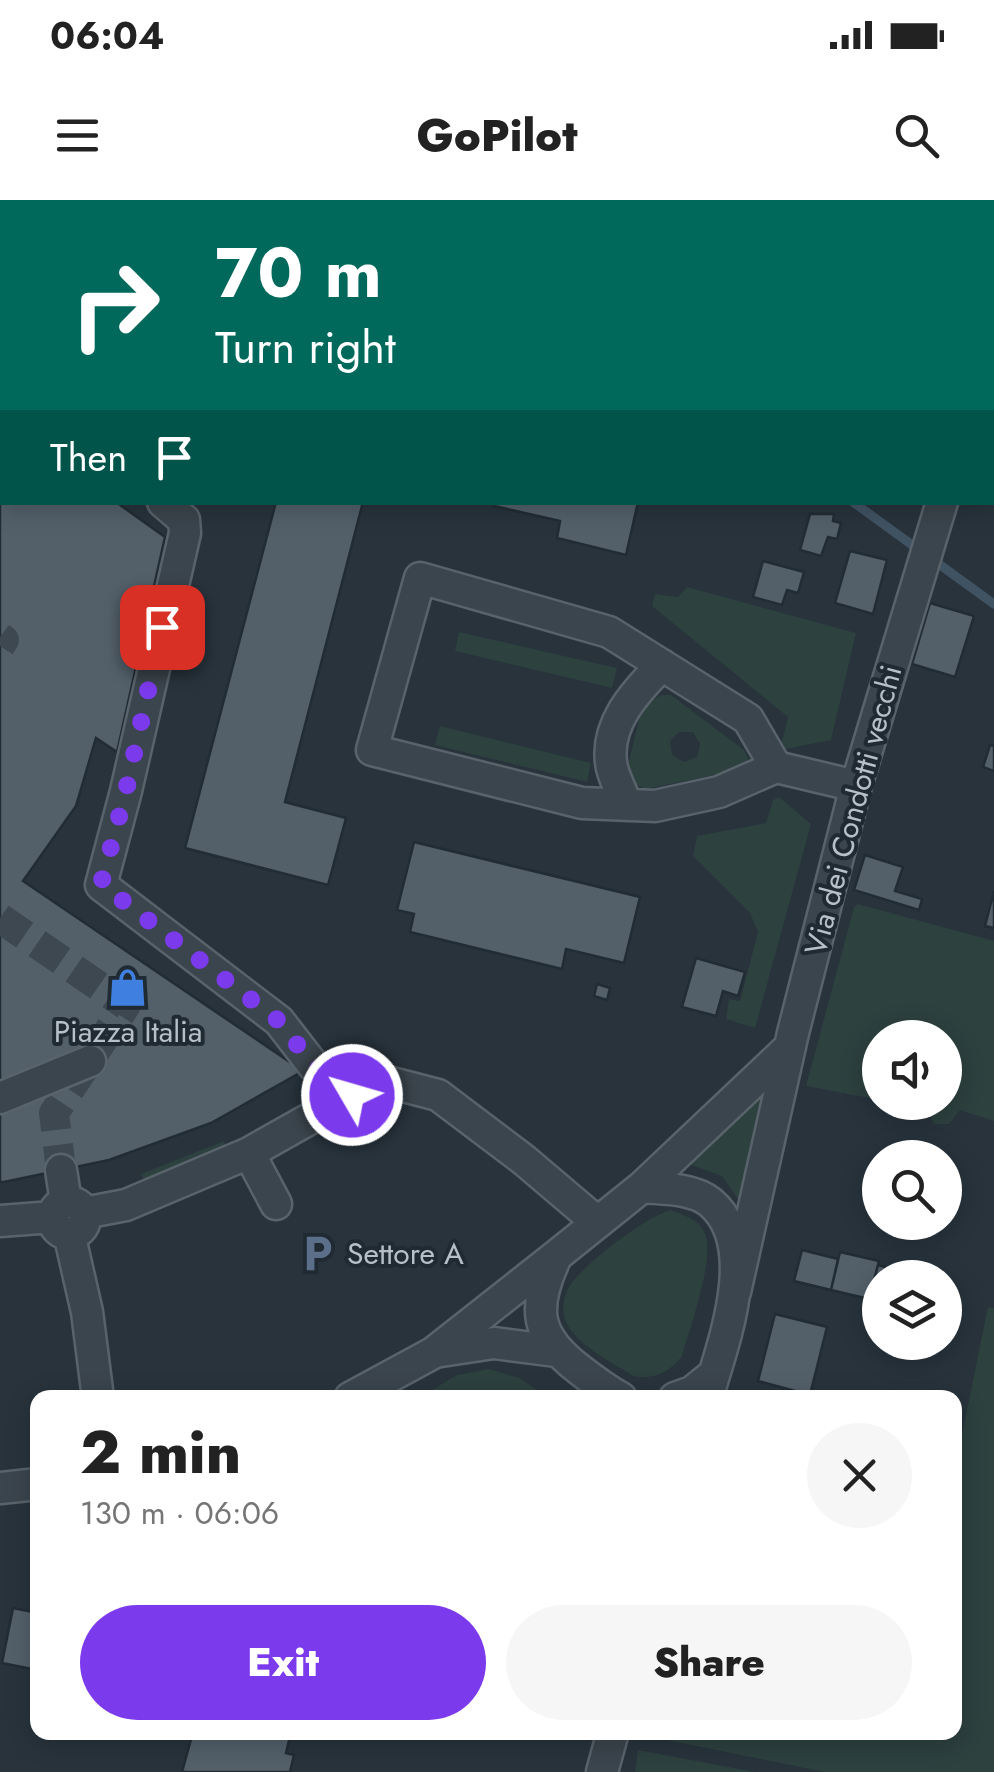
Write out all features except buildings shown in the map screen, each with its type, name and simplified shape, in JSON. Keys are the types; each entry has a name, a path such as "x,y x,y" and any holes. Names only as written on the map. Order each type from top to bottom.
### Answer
{"street":[{"path":"166,505 184,520 185,534 101,884 279,1021 313,1065 352,1095"},
{"name":"Via dei Condotti vecchi","path":"710,1386 856,786 941,505"},
{"path":"776,767 748,719 609,632 420,578 372,750 582,803 656,806 719,792 776,767 856,786"},
{"path":"627,805 611,765 614,728 636,691 662,665"},
{"path":"365,1390 433,1353 642,1187 790,1047"},
{"path":"0,1098 90,1061"},
{"path":"0,1220 68,1216 126,1205 249,1153 352,1095 384,1082 438,1096 598,1222"},
{"path":"249,1153 276,1204"},
{"path":"61,1170 97,1390"},
{"path":"642,1187 672,1189 709,1202 731,1235 735,1292"},
{"path":"556,1256 542,1287 540,1314 544,1334 556,1351 606,1390"},
{"path":"433,1353 494,1343 556,1351"},
{"path":"0,1488 30,1485"},
{"path":"602,1772 611,1740"}],"green space":[{"path":"687,587 856,633 831,740 780,750 788,717 652,606 655,594 678,597"},
{"path":"459,632 617,668 612,688 455,651"},
{"path":"661,695 671,695 744,750 749,760 744,769 646,789 634,784 626,774 642,707","holes":["679,732 693,732 700,744 697,757 684,762 672,755 670,741"]},
{"path":"440,726 591,763 587,782 435,745"},
{"path":"779,797 811,824 755,1028 726,1019 729,999 740,1001 758,932 750,913 693,856 697,836 766,823 773,800"},
{"path":"858,904 994,941 994,1121 962,1111 962,1020 862,1020 862,1097 806,1086 854,907"},
{"path":"767,1093 744,1208 722,1176 686,1163"},
{"path":"932,1120 952,1120 949,1124 934,1124"},
{"path":"224,1141 226,1146 143,1180 141,1174"},
{"path":"671,1210 694,1220 704,1231 707,1257 701,1293 682,1356 660,1374 633,1376 595,1352 571,1330 564,1317 565,1298 578,1275 602,1253 633,1230"},
{"path":"988,1307 994,1308 994,1772 824,1772 667,1740 962,1740 962,1435"},
{"path":"489,1369 519,1378 537,1390 432,1390 457,1375"},
{"path":"638,1750 755,1772 635,1772"}],"waterway":[{"path":"857,505 919,550"},
{"path":"932,559 994,604"}],"tunnel":[{"path":"0,637 4,640 0,646"},
{"path":"0,918 126,1005 54,1113 61,1170"}],"place":[{"name":"Piazza Italia","path":"128,987"},
{"name":"Settore A","path":"317,1253"}],"route":[{"path":"162,627 101,884 279,1021 313,1065 352,1095"}]}
